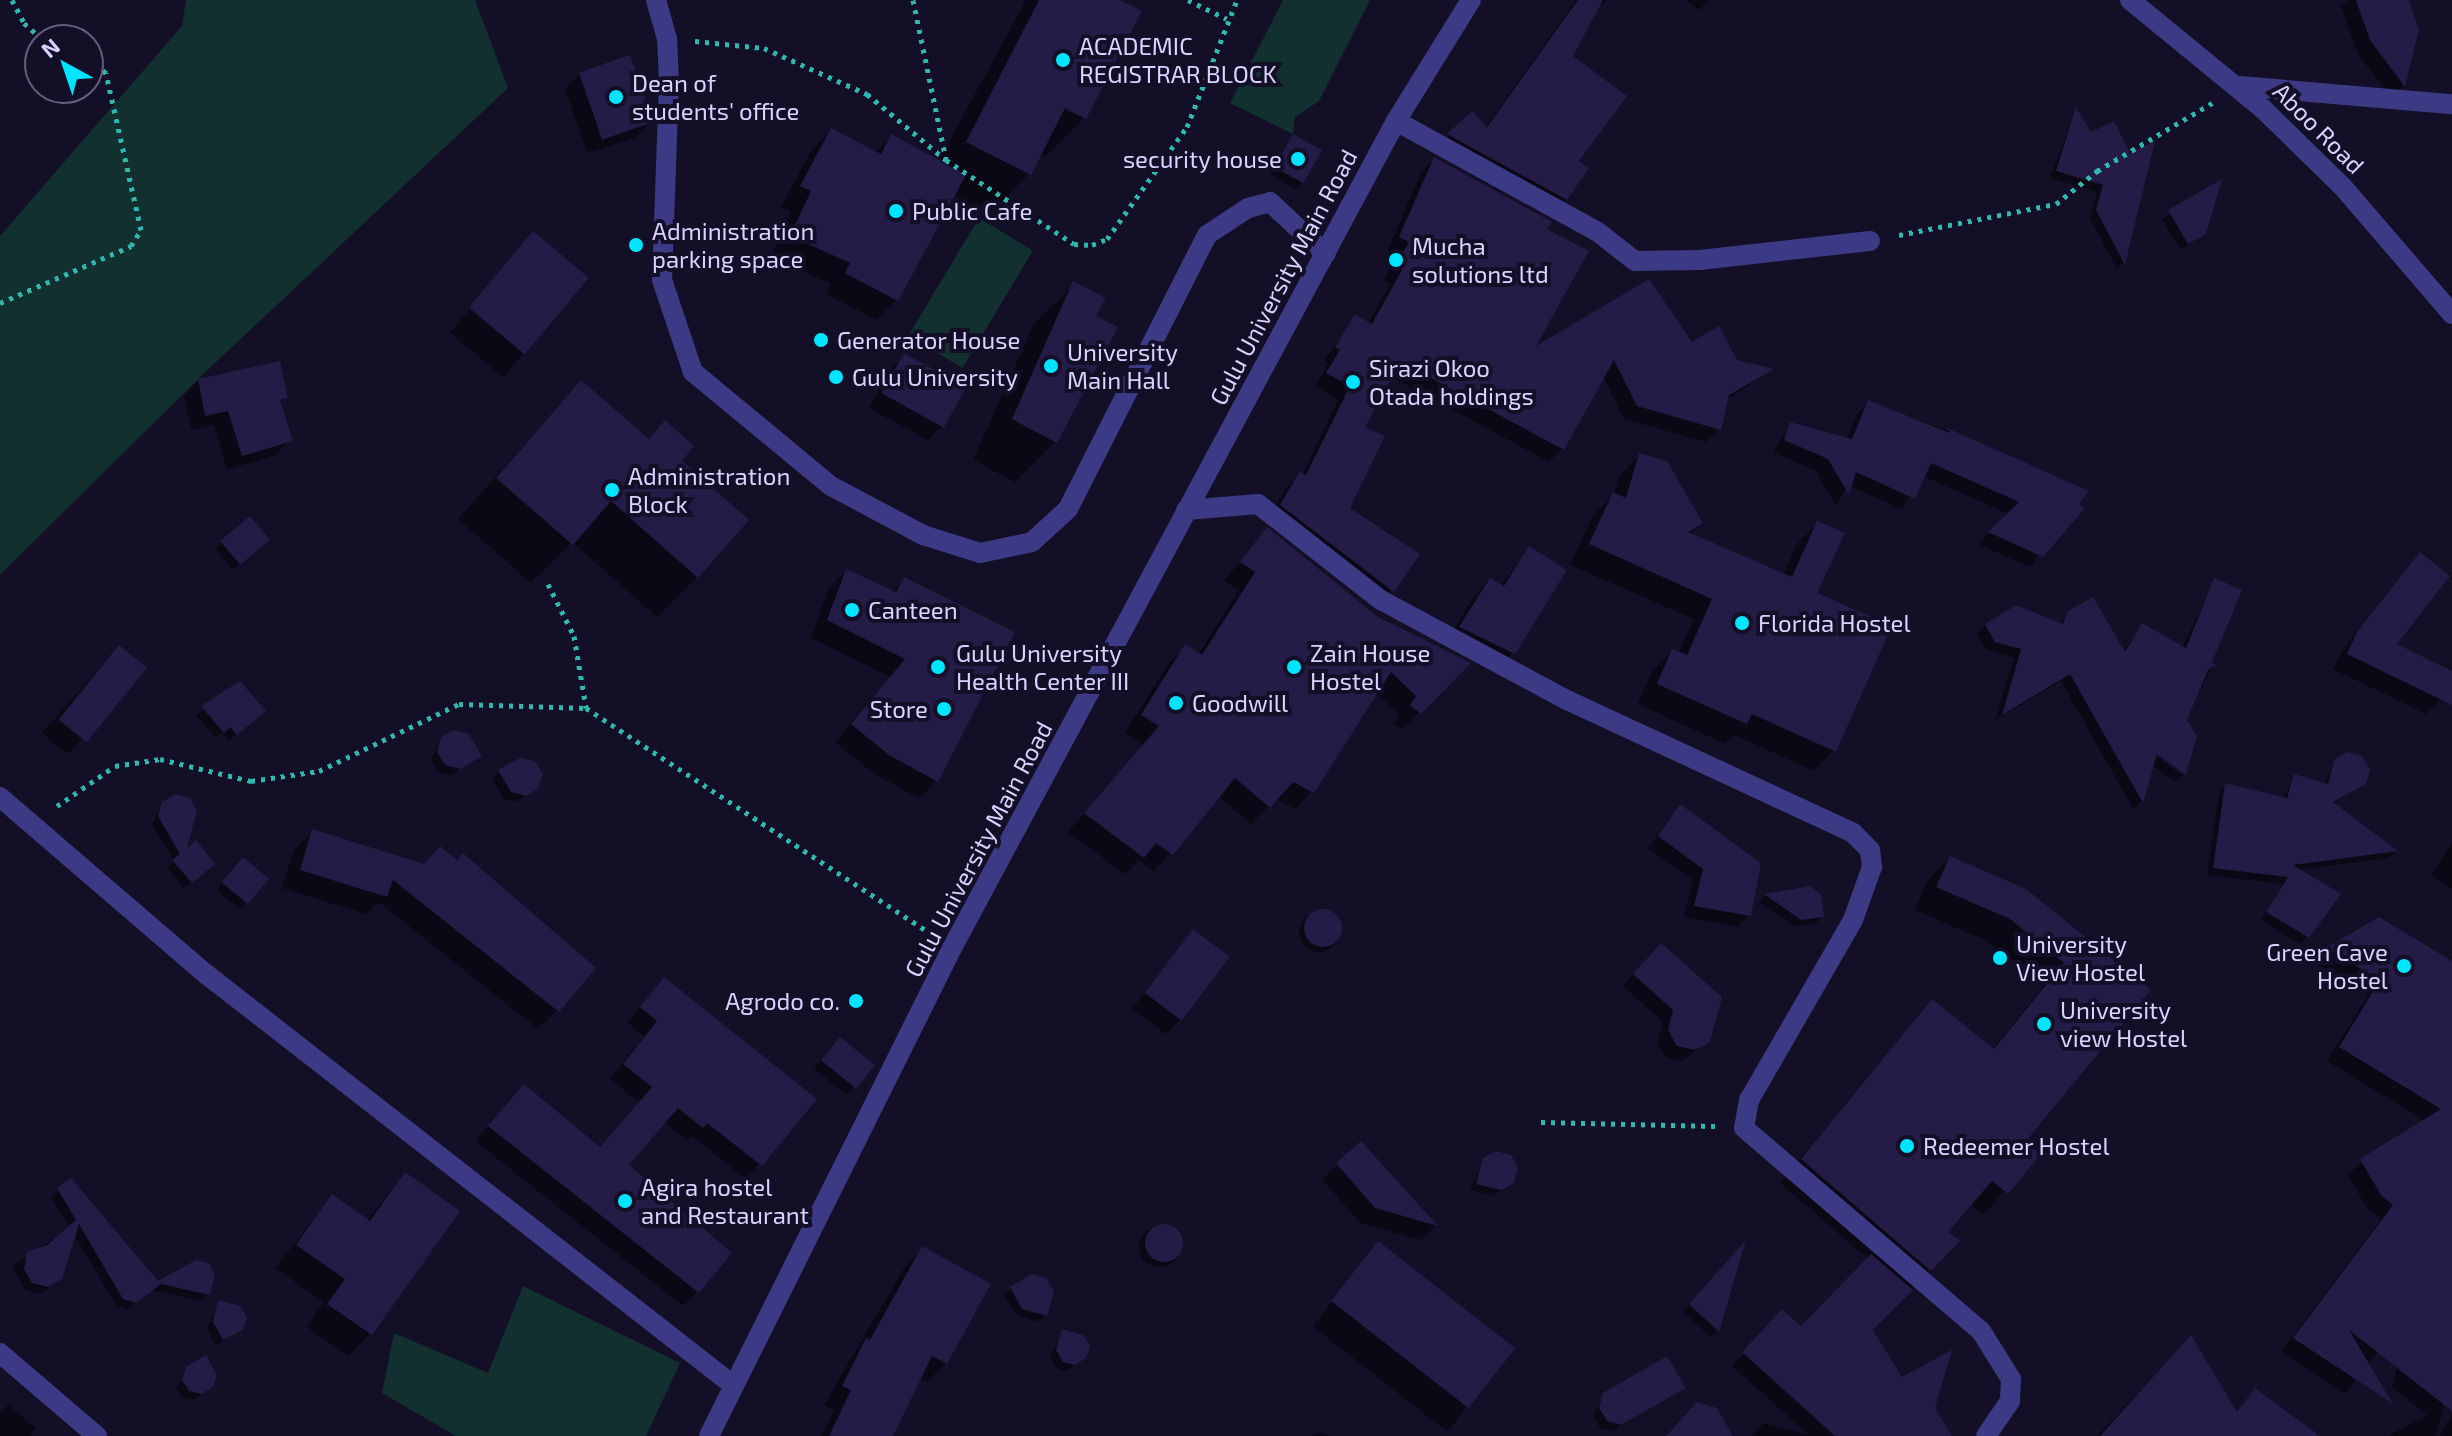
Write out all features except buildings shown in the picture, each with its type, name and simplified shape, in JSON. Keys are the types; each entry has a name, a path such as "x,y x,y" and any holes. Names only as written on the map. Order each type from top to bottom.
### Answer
{"street":[{"path":"656,0 667,39 662,280 693,372 831,486 923,535 980,553 1032,542 1068,509 1207,235 1248,208 1270,202 1326,254"},
{"name":"Gulu University Main Road","path":"709,1436 952,948 1396,121 1471,0"},
{"name":"Aboo Road","path":"2130,0 2240,86 2342,186 2452,314"},
{"path":"2240,86 2452,104"},
{"path":"1396,121 1598,232 1635,261 1700,260 1870,241"},
{"path":"1186,510 1258,504 1381,600 1567,700 1853,833 1870,850 1872,867 1853,920 1749,1100 1744,1128 1981,1331 2011,1379 2010,1401 1986,1436"},
{"path":"0,797 206,974 733,1385"},
{"path":"0,1353 97,1436"}],"path":[{"path":"12,0 25,24"},
{"path":"913,0 946,160"},
{"path":"1188,0 1227,19"},
{"path":"667,39 764,48 867,94 946,160 1074,244 1092,245 1107,239 1187,127 1237,0"},
{"path":"0,303 131,246 141,230 104,71"},
{"path":"1870,241 2056,204 2097,171 2240,86"},
{"path":"548,584 574,636 586,708"},
{"path":"30,825 115,766 160,759 251,781 319,771 459,704 586,708 952,948"},
{"path":"1541,1122 1744,1128"}],"green space":[{"path":"186,0 475,0 508,88 198,379 0,575 0,236 182,26"},
{"path":"1283,0 1370,0 1319,101 1295,117 1293,134 1230,103"},
{"path":"979,218 1033,250 962,368 908,335"},
{"path":"523,1286 680,1363 646,1436 456,1436 382,1393 394,1333 488,1373"}],"place":[{"name":"ACADEMIC REGISTRAR BLOCK","path":"1063,60"},
{"name":"Dean of students' office","path":"616,97"},
{"name":"security house","path":"1298,159"},
{"name":"Public Cafe","path":"896,211"},
{"name":"Administration parking space","path":"636,245"},
{"name":"Mucha solutions ltd","path":"1396,260"},
{"name":"Generator House","path":"821,340"},
{"name":"University Main Hall","path":"1051,366"},
{"name":"Gulu University","path":"836,377"},
{"name":"Sirazi Okoo Otada holdings","path":"1353,382"},
{"name":"Administration Block","path":"612,490"},
{"name":"Canteen","path":"852,610"},
{"name":"Florida Hostel","path":"1742,623"},
{"name":"Gulu University Health Center III","path":"938,667"},
{"name":"Zain House Hostel","path":"1294,667"},
{"name":"Goodwill","path":"1176,703"},
{"name":"Store","path":"944,709"},
{"name":"University View Hostel","path":"2000,958"},
{"name":"Green Cave Hostel","path":"2404,966"},
{"name":"Agrodo co.","path":"856,1001"},
{"name":"University view Hostel","path":"2044,1024"},
{"name":"Redeemer Hostel","path":"1907,1146"},
{"name":"Agira hostel and Restaurant","path":"625,1201"}]}
